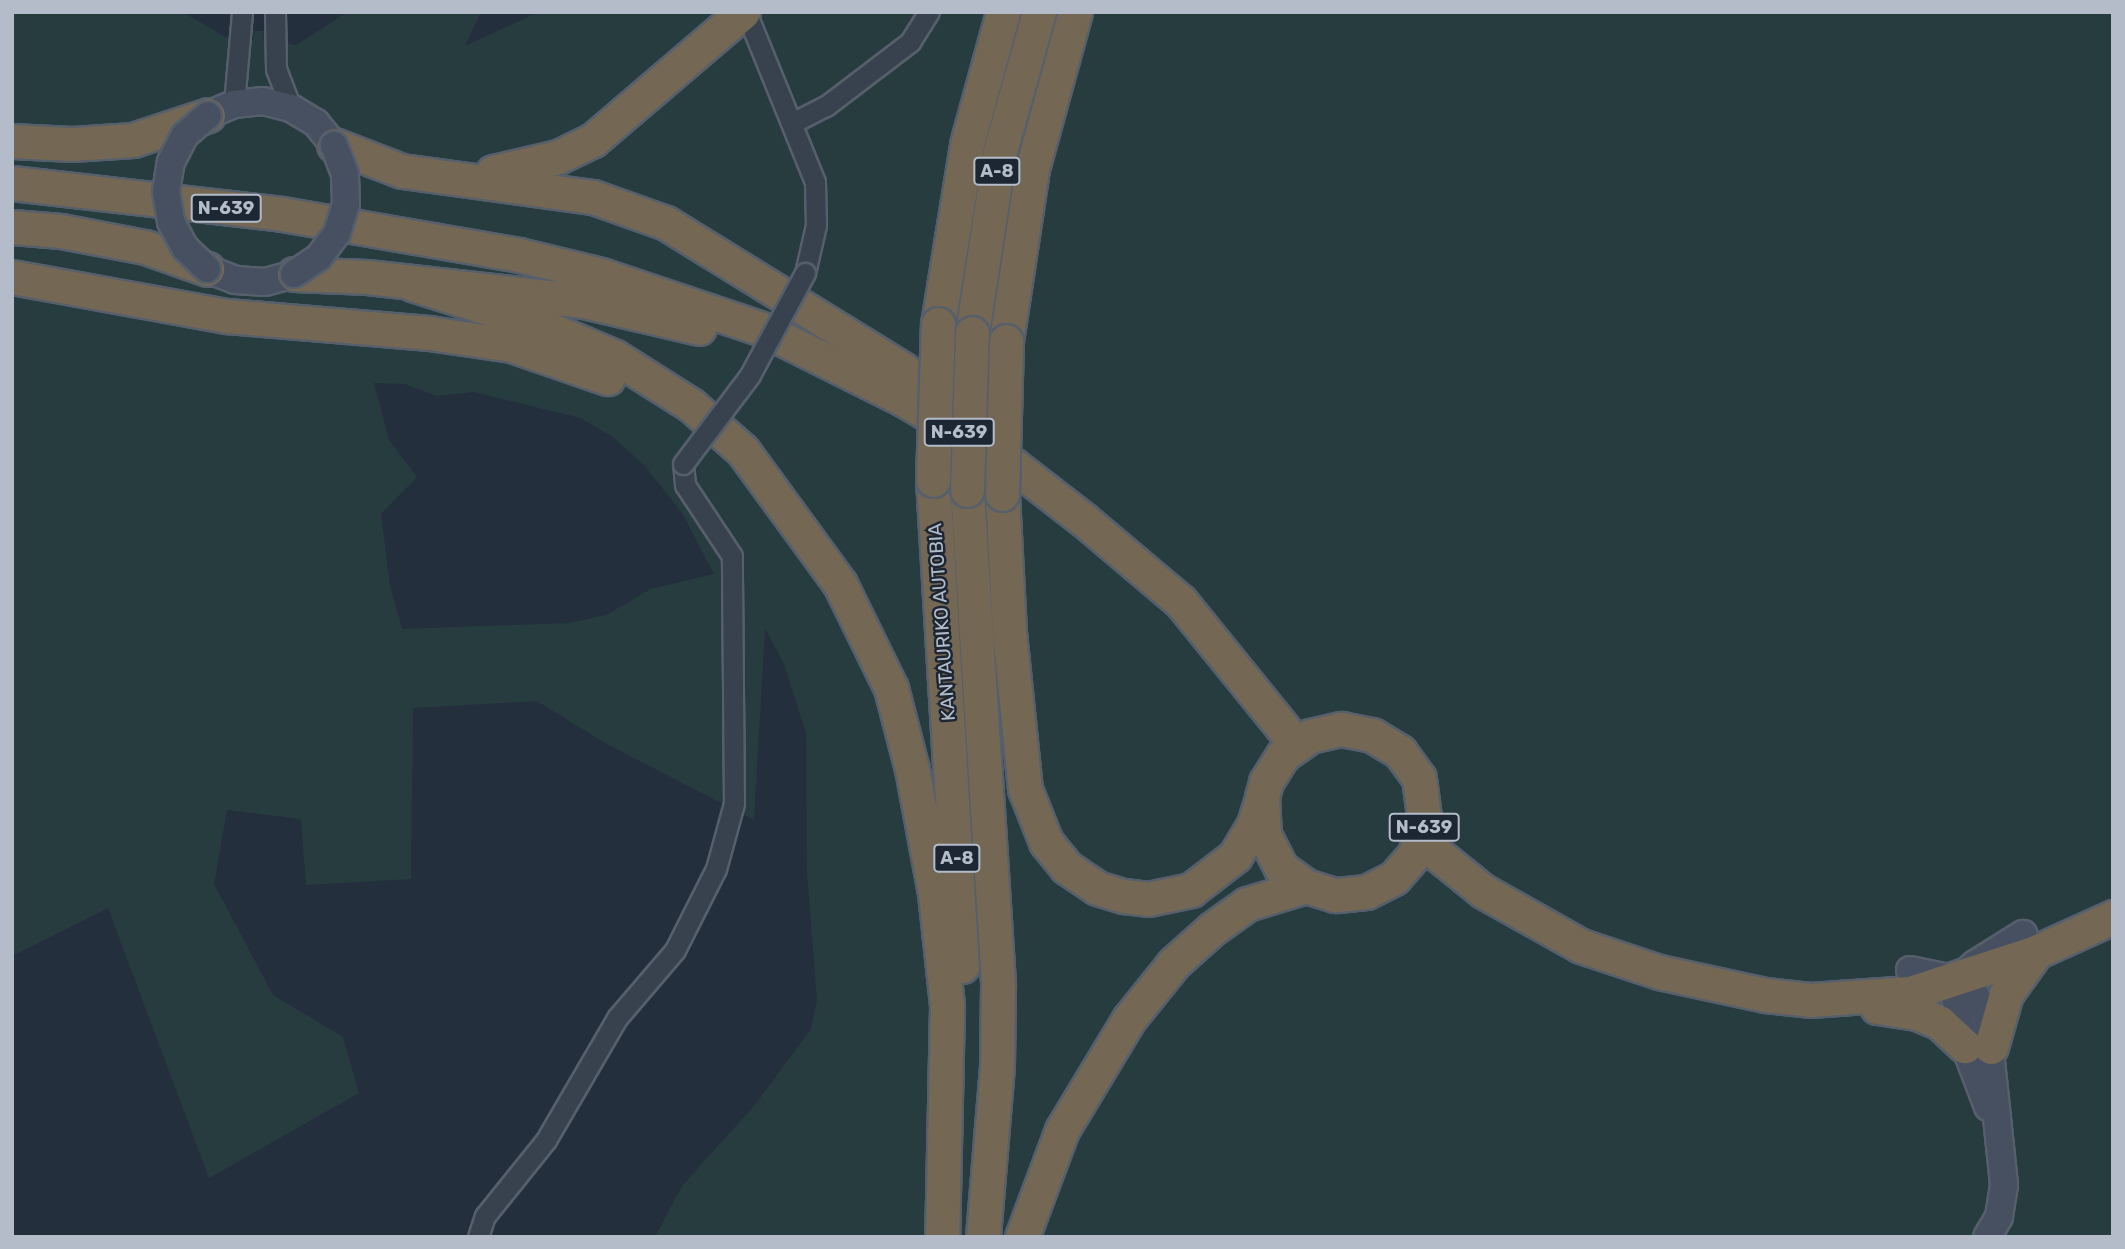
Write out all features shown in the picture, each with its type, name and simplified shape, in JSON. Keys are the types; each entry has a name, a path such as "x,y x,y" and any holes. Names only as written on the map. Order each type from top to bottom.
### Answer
{"highway":[{"path":"432,175 522,169 593,140 745,12"},
{"name":"KANTAURIKO AUTOBIA","path":"944,1237 961,1100 963,999 933,480 938,324 967,144 1003,12"},
{"name":"KANTAURIKO AUTOBIA","path":"983,1237 996,1078 998,985 967,491 972,333 1000,151 1039,12"},
{"path":"1075,12 1032,169 1006,341 1010,644 1025,789 1046,842 1066,867 1097,888 1124,896 1148,899 1192,890 1235,856 1254,824 1262,797"},
{"path":"12,141 72,144 133,139 221,109"},
{"path":"334,145 373,163 432,175 593,197 666,223 902,369 953,408 1007,479"},
{"name":"N-639","path":"12,183 282,214 506,252 601,275 765,330 905,400 1007,479 1181,602 1296,744"},
{"path":"12,228 61,231 145,247 208,269"},
{"path":"295,274 583,301 707,330 792,362 1007,479"},
{"path":"12,277 227,316 429,333 511,345 577,365 656,401 733,457 793,516"},
{"path":"412,284 535,323 615,357 691,405 743,451 840,584 891,688 912,769 934,893 947,1006 944,1237"},
{"name":"N-639","path":"1341,729 1372,735 1394,747 1410,764 1424,793 1421,841 1405,867 1373,889 1335,895 1306,886 1282,868 1268,847 1261,822 1262,797 1274,767 1296,744 1341,729"},
{"name":"N-639","path":"1421,841 1483,891 1581,946 1659,972 1765,995 1830,999 1910,993 1959,978 2113,897"},
{"path":"1022,1237 1062,1130 1129,1019 1174,963 1212,929 1247,904 1306,886"},
{"name":"N-639","path":"1721,986 1829,985 2030,943 2113,917"},
{"path":"1830,999 1917,1013 1940,1023 1978,1046 2030,943"}],"street":[{"path":"221,109 242,12"},
{"path":"275,12 275,69 291,108"},
{"path":"478,1237 485,1216 546,1140 617,1018 675,950 716,869 734,803 732,556 718,528 685,485 683,464 750,375 806,274 816,225 815,182 745,12"},
{"path":"792,123 826,106 910,42 929,12"},
{"path":"263,101 291,108 316,123 334,145 345,174 346,204 340,223 319,257 295,274 265,282 245,281 208,269 185,248 175,230 166,192 176,153 186,135 221,109 263,101"},
{"path":"1910,970 1959,978 1955,1005 1978,1046 1995,1121 2004,1201 1987,1237"}],"green space":[{"path":"12,12 183,12 225,37 253,40 253,31 263,31 264,41 296,45 348,12 481,12 465,46 539,12 2113,12 2113,1237 655,1237 682,1186 754,1106 811,1029 817,1000 807,872 806,733 784,664 765,628 754,820 605,743 537,701 413,708 411,879 306,885 301,819 227,810 214,884 273,995 343,1037 359,1093 209,1178 108,908 12,956","holes":["374,383 405,384 436,396 474,392 580,418 613,437 644,465 682,513 714,574 651,589 606,615 569,623 402,629 390,585 381,514 417,477 389,440"]}]}
